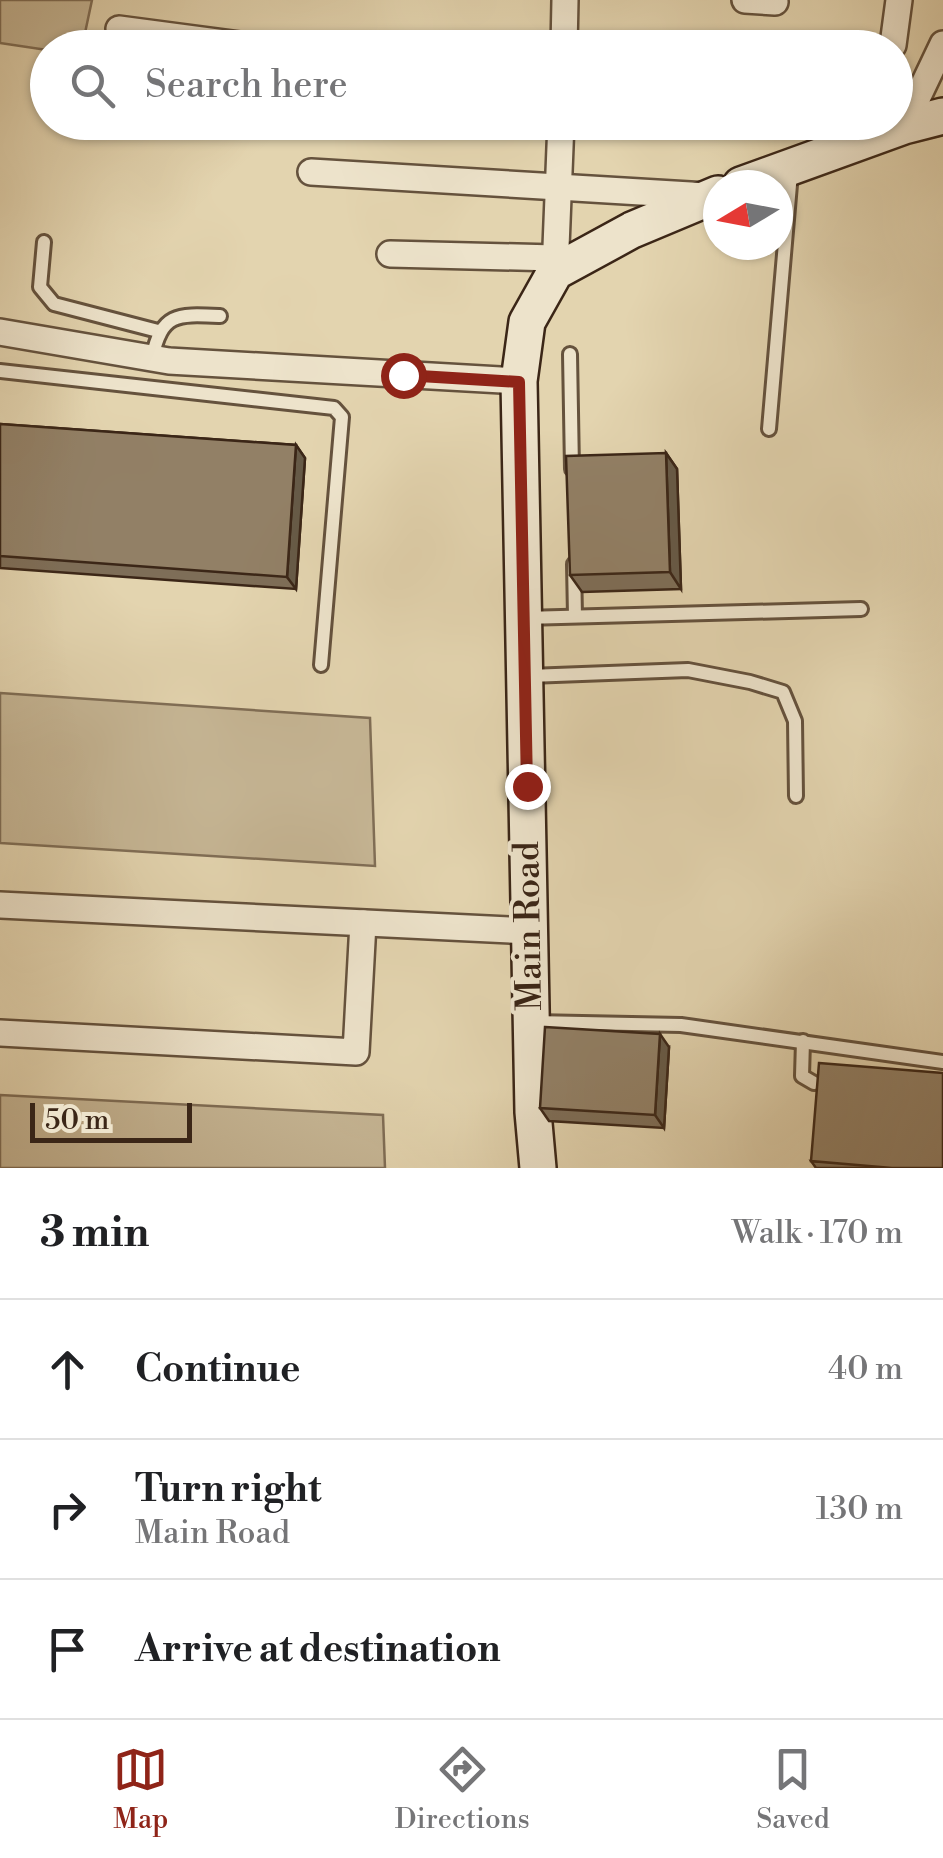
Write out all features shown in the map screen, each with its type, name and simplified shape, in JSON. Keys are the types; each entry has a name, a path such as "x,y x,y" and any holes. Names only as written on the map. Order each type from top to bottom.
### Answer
{"street":[{"path":"564,30 565,0"},
{"path":"745,0 775,2"},
{"path":"895,30 898,0"},
{"path":"118,28 132,30"},
{"path":"913,107 943,44"},
{"path":"913,124 943,116"},
{"path":"555,265 560,140"},
{"path":"782,170 865,140"},
{"path":"311,172 558,188 703,191"},
{"path":"390,254 555,265 703,201"},
{"name":"Main Road","path":"538,1168 519,382 528,322 555,265"},
{"path":"0,332 152,358 519,382"},
{"path":"0,905 530,932"},
{"path":"0,1033 356,1052 363,923"}],"lane":[{"path":"769,429 792,166"},
{"path":"44,242 40,287 54,304 158,330"},
{"path":"152,358 158,330 170,320 191,315 220,316"},
{"path":"570,354 572,485"},
{"path":"0,370 334,408 339,412 342,416 321,665"},
{"path":"573,542 574,616"},
{"path":"524,618 861,608"},
{"path":"525,676 688,670 783,692 795,721 796,796"},
{"path":"532,1022 682,1025 943,1062"},
{"path":"803,1041 802,1076 814,1083"}],"shaded area":[{"path":"0,0 92,0 86,30 30,30 30,47 0,43"},
{"path":"0,693 370,718 375,866 0,843"},
{"path":"0,1095 383,1115 385,1168 0,1168"}],"building":[{"path":"0,424 296,445 287,577 0,556"},
{"path":"666,453 670,572 570,575 566,456"},
{"path":"545,1027 660,1034 655,1115 540,1108"},
{"path":"819,1063 943,1073 943,1168 811,1161"}],"route":[{"path":"403,375 519,382 527,786"}]}
